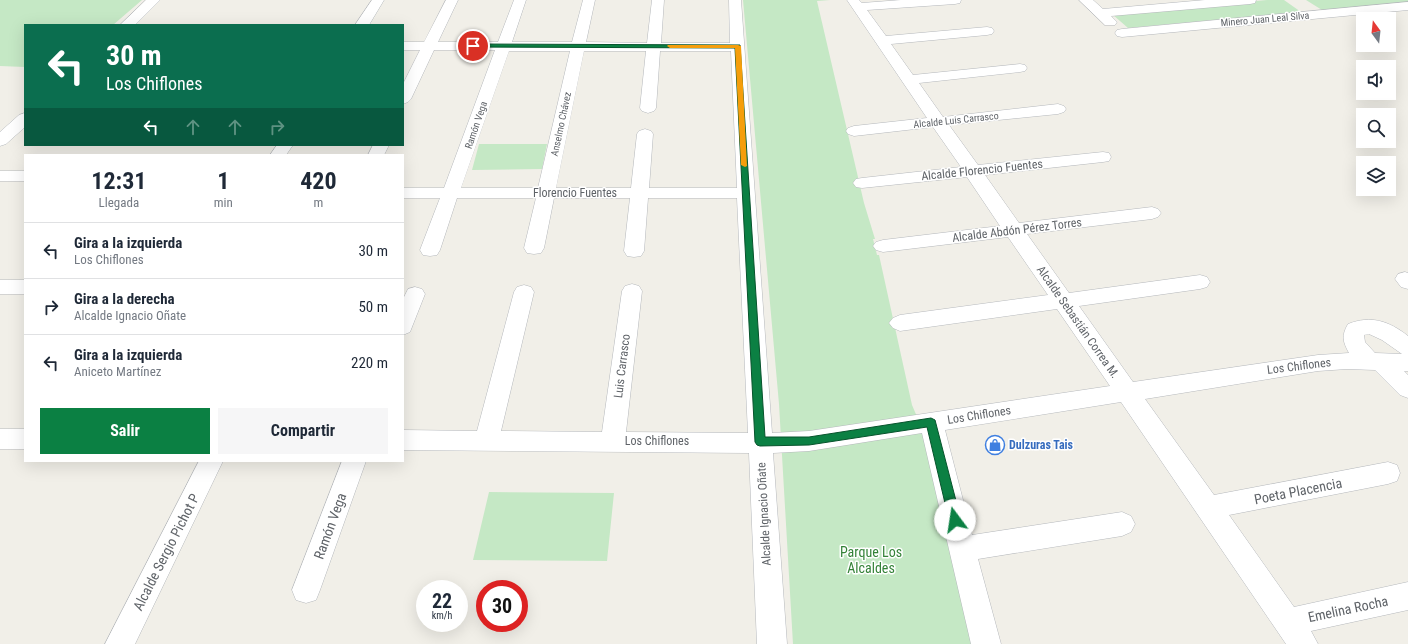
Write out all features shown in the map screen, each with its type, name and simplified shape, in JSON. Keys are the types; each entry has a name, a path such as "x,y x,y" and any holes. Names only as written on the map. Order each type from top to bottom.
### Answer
{"street":[{"path":"128,24 154,0"},
{"path":"363,24 378,0"},
{"path":"404,97 452,0"},
{"name":"Ramón Vega","path":"430,250 452,193 520,0"},
{"name":"Anselmo Chávez","path":"534,248 578,46 590,0"},
{"path":"648,108 658,0"},
{"name":"Alcalde Ignacio Oñate","path":"734,0 747,193 772,644"},
{"path":"855,4 955,0"},
{"path":"1085,0 1100,13 1250,0"},
{"name":"Alcalde Sebastián Correa M.","path":"855,4 1296,633"},
{"path":"1302,4 1338,27"},
{"name":"Minero Juan Leal Silva","path":"1100,13 1127,37 1318,14 1408,6"},
{"path":"881,41 987,32"},
{"path":"404,46 738,46"},
{"path":"908,80 1020,68"},
{"name":"Alcalde Luis Carrasco","path":"854,131 1058,109"},
{"path":"0,141 24,119"},
{"path":"634,251 645,134"},
{"name":"Alcalde Florencio Fuentes","path":"862,183 1102,157"},
{"path":"0,176 24,176"},
{"name":"Florencio Fuentes","path":"404,193 747,193"},
{"name":"Alcalde Abdón Pérez Torres","path":"883,246 1152,213"},
{"path":"900,323 1200,282"},
{"path":"0,287 24,287"},
{"name":"Luis Carrasco","path":"613,441 632,291"},
{"path":"487,440 524,292"},
{"path":"404,323 415,294"},
{"path":"1408,348 1394,336 1372,327 1359,327 1355,330 1353,339 1359,350 1408,389"},
{"name":"Los Chiflones","path":"404,440 809,441 931,423 1126,391 1324,362 1408,363"},
{"path":"931,423 986,644"},
{"path":"0,439 24,439"},
{"name":"Alcalde Sergio Pichot P","path":"120,644 211,462"},
{"name":"Ramón Vega","path":"306,590 354,462"},
{"name":"Poeta Placencia","path":"1208,508 1388,473"},
{"path":"962,549 1122,524"},
{"name":"Emelina Rocha","path":"1296,633 1408,596"}],"green space":[{"path":"0,0 142,0 114,24 24,24 24,67 0,66"},
{"name":"Parque Los Alcaldes","path":"743,0 830,0 817,1 864,203 875,239 873,239 877,255 879,255 912,405 930,447 976,644 793,644 779,404"},
{"path":"1267,0 1284,0 1301,12 1128,28 1112,14"},
{"path":"1306,0 1408,0 1408,2 1322,10"},
{"path":"479,144 547,144 542,169 472,170"},
{"path":"489,492 614,493 607,561 473,560"}],"slow traffic":[{"path":"670,46 738,46 745,165"}],"place":[{"name":"Dulzuras Tais","path":"995,445"}],"route":[{"path":"473,46 738,46 760,442 809,441 931,423 955,520"}]}
